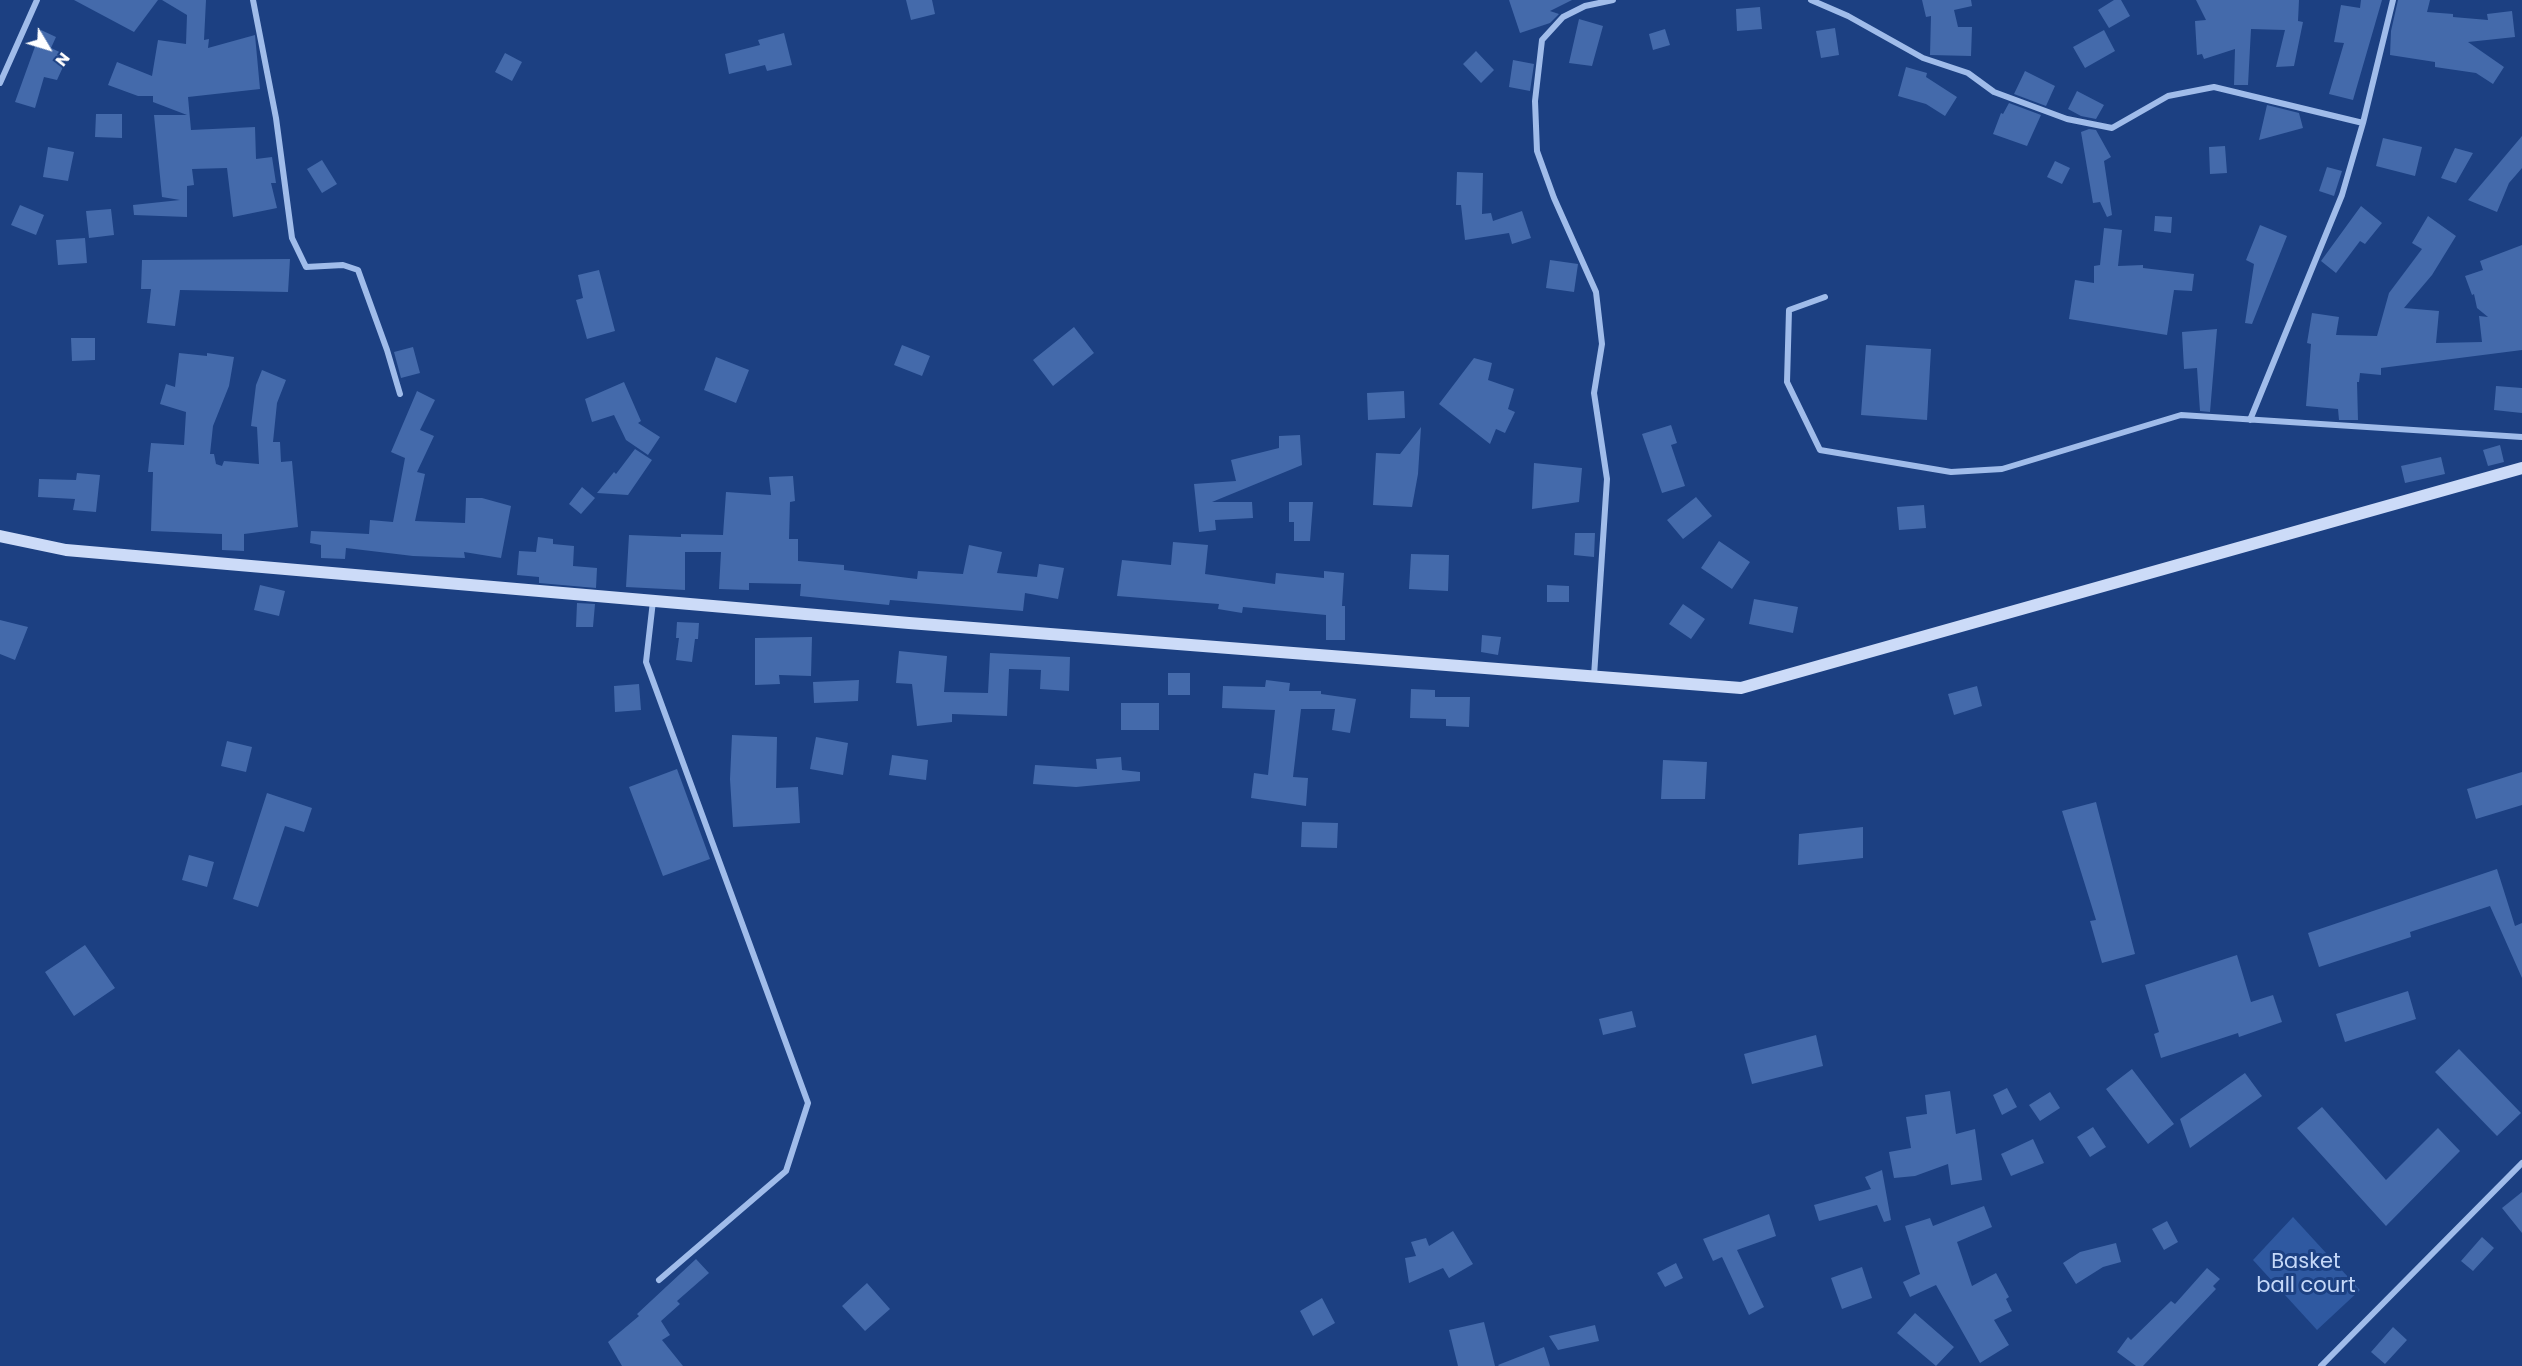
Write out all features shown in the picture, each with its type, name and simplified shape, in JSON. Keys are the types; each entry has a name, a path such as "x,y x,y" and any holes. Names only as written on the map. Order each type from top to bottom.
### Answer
{"main road":[{"path":"0,536 66,550 653,601 1741,688 2522,468"}],"street":[{"path":"0,83 37,0"},
{"path":"253,0 276,118 292,238 306,267 343,265 358,270 387,350 400,394"},
{"path":"1594,677 1606,478 1594,393 1602,344 1596,292 1554,198 1538,152 1535,101 1542,40 1563,17 1586,6 1613,0"},
{"path":"1811,0 1848,16 1923,57 1968,74 1994,92 2067,119 2112,128 2168,96 2214,87 2363,123"},
{"path":"2250,420 2342,195 2363,123 2393,0"},
{"path":"1826,297 1790,310 1788,346 1787,382 1820,450 1951,472 2002,469 2181,416 2522,437"},
{"path":"653,601 646,662 808,1103 786,1171 659,1280"},
{"path":"2321,1366 2522,1163"}],"green space":[{"name":"Basket ball court","path":"2293,1217 2360,1290 2317,1330 2253,1260"}],"building":[{"path":"74,0 158,0 134,32"},
{"path":"162,0 206,0 204,40 209,39 208,48 255,35 260,89 188,97 191,130 255,127 256,159 272,157 276,183 271,183 277,208 233,217 227,168 192,169 194,185 187,186 187,217 134,215 133,205 180,200 162,197 154,115 187,115 153,102 153,96 138,96 108,85 117,62 152,76 158,40 186,44 187,15"},
{"path":"906,0 932,0 935,14 911,20"},
{"path":"1509,0 1572,0 1550,11 1559,14 1550,23 1520,33"},
{"path":"1922,0 1971,0 1972,6 1954,10 1958,27 1972,27 1971,56 1930,55 1931,16 1926,17"},
{"path":"2114,0 2121,0 2130,16 2109,28 2098,10"},
{"path":"2196,0 2299,0 2298,21 2303,22 2294,66 2276,67 2285,30 2251,29 2248,85 2234,85 2235,49 2204,59 2202,54 2197,55 2195,21 2206,20"},
{"path":"2361,0 2382,0 2353,100 2329,94 2344,43 2334,42 2341,5 2360,8"},
{"path":"2398,0 2430,0 2427,12 2453,14 2453,17 2488,20 2487,14 2512,11 2515,37 2468,42 2504,67 2493,84 2476,73 2435,67 2435,62 2390,55 2391,31"},
{"path":"1760,7 1762,29 1737,31 1736,9"},
{"path":"1579,19 1603,26 1592,66 1569,63"},
{"path":"1835,28 1839,55 1821,58 1816,31"},
{"path":"1665,29 1670,45 1653,50 1649,34"},
{"path":"41,30 56,37 51,48 68,56 57,80 44,77 35,108 15,102"},
{"path":"2104,30 2115,51 2085,68 2073,47"},
{"path":"784,33 792,65 767,71 765,65 729,74 725,54 760,45 758,40"},
{"path":"1476,51 1494,70 1481,83 1463,64"},
{"path":"505,53 522,62 512,81 495,72"},
{"path":"1513,60 1534,64 1530,91 1509,87"},
{"path":"1906,67 1927,73 1926,77 1957,97 1945,116 1926,104 1898,96"},
{"path":"2025,71 2055,86 2046,106 2014,94"},
{"path":"2077,91 2104,105 2096,119 2081,116 2068,109"},
{"path":"2009,103 2041,115 2027,146 1993,134 2001,113 2003,114"},
{"path":"2267,105 2299,113 2303,128 2259,140"},
{"path":"96,114 122,114 122,138 95,137"},
{"path":"2089,129 2096,130 2111,157 2104,161 2112,215 2107,217 2100,202 2093,203 2081,132"},
{"path":"2522,136 2522,168 2509,183 2497,212 2468,200"},
{"path":"2383,138 2422,147 2415,176 2376,166"},
{"path":"2225,146 2227,173 2210,174 2209,147"},
{"path":"48,147 74,152 68,181 43,177"},
{"path":"2455,148 2473,153 2456,183 2441,178"},
{"path":"322,160 337,184 322,193 307,169"},
{"path":"2055,161 2070,168 2062,184 2047,177"},
{"path":"2327,167 2342,171 2334,196 2319,191"},
{"path":"1457,172 1483,173 1482,214 1491,213 1493,221 1522,211 1531,238 1512,244 1509,233 1465,240 1461,205 1456,205"},
{"path":"20,205 44,215 36,235 11,225"},
{"path":"2361,206 2382,223 2365,244 2360,241 2336,273 2321,261"},
{"path":"111,209 114,235 89,238 86,211"},
{"path":"2155,216 2172,217 2171,233 2154,231"},
{"path":"2428,216 2456,236 2432,275 2404,308 2439,311 2436,343 2482,342 2479,316 2488,317 2477,308 2474,294 2472,295 2465,276 2483,270 2480,261 2522,245 2522,350 2381,368 2381,375 2360,373 2359,382 2357,382 2358,420 2339,420 2338,409 2306,406 2311,344 2307,343 2312,313 2339,317 2336,335 2377,336 2389,293 2422,249 2412,243"},
{"path":"2260,225 2287,236 2252,324 2245,323 2254,264 2246,260"},
{"path":"2104,228 2122,230 2118,266 2143,265 2143,268 2194,274 2192,291 2174,290 2167,335 2069,319 2075,280 2094,283 2094,266 2100,265"},
{"path":"85,238 87,263 58,265 56,240"},
{"path":"290,259 288,292 180,290 175,326 147,323 151,289 141,289 142,260"},
{"path":"1550,260 1578,264 1574,292 1546,288"},
{"path":"599,270 615,331 587,339 576,300 583,298 578,275"},
{"path":"1074,327 1094,353 1053,386 1033,360"},
{"path":"2217,329 2210,412 2200,411 2197,368 2184,369 2182,332"},
{"path":"71,338 95,338 95,360 72,361"},
{"path":"902,345 930,356 922,376 894,365"},
{"path":"1866,345 1931,349 1927,420 1861,415"},
{"path":"413,347 420,373 401,378 394,352"},
{"path":"179,353 207,356 207,353 234,357 229,386 213,426 210,454 214,454 216,464 222,466 224,461 259,464 257,427 251,426 256,385 262,370 286,380 277,403 273,442 280,442 281,462 292,461 298,527 244,534 244,551 222,550 222,534 151,531 153,472 148,472 151,443 184,445 186,412 160,404 166,384 175,387"},
{"path":"716,357 749,370 736,403 704,390"},
{"path":"1474,358 1492,363 1488,380 1514,389 1508,409 1515,412 1505,433 1496,429 1490,444 1439,404"},
{"path":"624,382 641,421 638,423 660,437 648,455 626,440 614,415 592,422 585,399"},
{"path":"2496,386 2522,388 2522,413 2494,410"},
{"path":"417,391 435,400 420,430 434,436 417,472 425,474 415,521 465,523 466,498 482,498 511,506 501,558 464,552 465,558 413,556 346,548 345,559 321,558 321,545 310,543 311,531 369,534 370,520 393,522 405,458 391,452"},
{"path":"1404,391 1405,418 1368,420 1367,393"},
{"path":"1671,425 1677,443 1671,445 1685,486 1662,493 1642,434"},
{"path":"1421,427 1418,474 1412,507 1373,505 1376,453 1400,454"},
{"path":"1300,435 1302,465 1212,502 1252,502 1253,518 1215,520 1216,530 1199,532 1194,484 1236,481 1231,460 1279,448 1279,436"},
{"path":"2500,445 2504,462 2488,466 2483,450"},
{"path":"635,449 652,460 628,495 597,493 614,472 616,474"},
{"path":"2441,457 2445,474 2405,483 2401,466"},
{"path":"1534,463 1582,468 1579,502 1532,509"},
{"path":"77,473 100,475 96,512 73,510 75,499 38,497 39,479 76,480"},
{"path":"793,476 795,501 790,502 789,539 798,539 798,561 844,565 844,570 917,579 918,571 963,574 969,545 1002,552 997,573 1037,577 1039,564 1064,568 1058,599 1025,593 1023,611 890,600 889,605 800,596 801,584 749,583 749,590 719,589 721,552 685,552 685,590 626,587 629,535 681,537 681,534 723,535 726,492 771,495 769,477"},
{"path":"582,487 595,498 581,514 569,504"},
{"path":"1696,497 1712,516 1683,539 1667,520"},
{"path":"1289,502 1313,502 1310,541 1294,541 1294,522 1289,522"},
{"path":"1924,505 1926,528 1899,530 1897,507"},
{"path":"1575,533 1595,533 1594,557 1574,555"},
{"path":"538,537 553,539 553,544 574,546 573,566 597,568 596,588 539,583 539,577 517,575 519,551 536,552"},
{"path":"1719,541 1750,562 1732,589 1701,568"},
{"path":"1173,542 1208,545 1205,574 1275,584 1276,573 1324,578 1324,571 1344,573 1342,606 1345,606 1345,640 1326,640 1326,615 1243,607 1242,613 1218,609 1219,604 1117,596 1122,560 1171,565"},
{"path":"1411,554 1449,555 1448,591 1409,589"},
{"path":"260,585 285,591 279,616 254,610"},
{"path":"1547,585 1569,586 1569,602 1547,602"},
{"path":"1754,599 1798,607 1793,633 1749,624"},
{"path":"577,603 595,604 593,627 576,627"},
{"path":"1683,604 1705,619 1691,639 1669,624"},
{"path":"0,620 28,627 15,660 0,654"},
{"path":"677,622 699,623 698,639 695,639 692,662 676,660 679,638 676,638"},
{"path":"1482,635 1501,637 1498,655 1481,652"},
{"path":"812,637 811,676 779,675 780,684 755,685 755,638"},
{"path":"899,651 947,656 944,692 988,693 990,653 1070,657 1069,691 1040,689 1041,670 1009,669 1007,716 952,714 952,722 917,726 912,684 896,683"},
{"path":"1168,673 1190,673 1190,695 1168,695"},
{"path":"859,680 858,701 814,703 813,682"},
{"path":"1266,680 1290,683 1289,691 1321,691 1321,694 1356,699 1350,733 1332,730 1335,709 1301,709 1293,777 1308,778 1306,806 1251,798 1254,773 1268,775 1275,710 1222,708 1223,686 1265,687"},
{"path":"639,684 641,710 615,712 614,686"},
{"path":"1977,686 1982,706 1954,715 1948,694"},
{"path":"1411,689 1435,690 1435,697 1470,697 1469,727 1446,726 1446,719 1410,718"},
{"path":"1121,703 1159,703 1159,730 1121,730"},
{"path":"732,735 777,737 776,788 798,787 800,823 733,827 730,779"},
{"path":"816,737 848,743 843,775 810,769"},
{"path":"227,741 252,747 246,772 221,766"},
{"path":"892,755 928,760 926,780 889,775"},
{"path":"1121,757 1122,770 1140,772 1140,781 1076,787 1033,784 1035,765 1097,769 1096,759"},
{"path":"1663,760 1707,762 1705,799 1661,799"},
{"path":"677,769 710,859 663,876 629,787"},
{"path":"2522,772 2522,805 2476,819 2467,789"},
{"path":"267,793 312,808 304,832 285,826 258,907 233,899"},
{"path":"2096,802 2135,954 2102,963 2090,921 2096,920 2062,811"},
{"path":"1302,822 1338,823 1337,848 1301,847"},
{"path":"1863,827 1863,858 1798,865 1799,834"},
{"path":"189,855 214,862 207,887 182,880"},
{"path":"2497,869 2515,926 2522,923 2522,978 2490,906 2410,932 2411,937 2319,967 2308,933"},
{"path":"85,945 115,988 74,1016 45,972"},
{"path":"2237,955 2251,1002 2273,995 2282,1022 2239,1037 2238,1033 2161,1058 2154,1034 2159,1032 2145,985"},
{"path":"2408,991 2416,1019 2345,1042 2336,1014"},
{"path":"1632,1011 1636,1027 1603,1035 1599,1019"},
{"path":"1816,1035 1823,1066 1752,1084 1744,1054"},
{"path":"2459,1049 2521,1113 2497,1136 2435,1072"},
{"path":"2132,1069 2174,1124 2148,1144 2106,1089"},
{"path":"2245,1073 2262,1096 2190,1148 2180,1119"},
{"path":"2007,1088 2017,1107 2002,1115 1993,1095"},
{"path":"1950,1091 1956,1134 1975,1129 1982,1180 1951,1185 1948,1164 1915,1176 1894,1178 1889,1152 1911,1148 1906,1117 1927,1114 1925,1095"},
{"path":"2050,1092 2060,1108 2040,1121 2029,1105"},
{"path":"2322,1107 2386,1180 2438,1128 2460,1151 2386,1226 2297,1128"},
{"path":"2093,1127 2106,1147 2090,1157 2077,1137"},
{"path":"2033,1139 2044,1163 2011,1176 2001,1154"},
{"path":"1882,1170 1891,1220 1884,1222 1877,1205 1819,1221 1814,1205 1871,1189 1865,1177"},
{"path":"2522,1192 2522,1233 2502,1208"},
{"path":"1984,1206 1992,1227 1957,1242 1972,1286 1996,1273 2009,1297 2006,1299 2012,1311 1994,1320 2009,1345 1980,1363 1936,1285 1910,1297 1903,1282 1920,1274 1905,1226 1930,1218 1933,1226"},
{"path":"1769,1214 1776,1236 1737,1250 1764,1307 1749,1315 1722,1257 1713,1261 1703,1239"},
{"path":"2167,1221 2178,1242 2164,1250 2152,1229"},
{"path":"1453,1231 1473,1264 1449,1278 1443,1268 1409,1283 1405,1258 1416,1256 1411,1242 1426,1238 1429,1246"},
{"path":"2482,1237 2494,1248 2473,1271 2461,1261"},
{"path":"2116,1243 2121,1262 2103,1267 2076,1284 2063,1263 2080,1252"},
{"path":"696,1259 709,1273 677,1301 680,1304 661,1321 670,1335 662,1340 683,1366 622,1366 608,1342 639,1316 637,1314"},
{"path":"1676,1263 1683,1278 1665,1287 1657,1273"},
{"path":"1862,1267 1872,1298 1842,1309 1831,1278"},
{"path":"2207,1268 2220,1279 2213,1286 2216,1289 2143,1366 2136,1366 2117,1352 2128,1337 2131,1340 2171,1301 2175,1304"},
{"path":"867,1283 890,1309 865,1331 842,1306"},
{"path":"1322,1298 1335,1323 1313,1336 1300,1311"},
{"path":"1915,1313 1954,1347 1936,1366 1897,1333"},
{"path":"1484,1322 1495,1366 1458,1366 1449,1330"},
{"path":"1595,1325 1599,1341 1558,1350 1549,1336"},
{"path":"2393,1327 2407,1340 2385,1364 2371,1352"},
{"path":"1544,1347 1550,1366 1498,1365"}]}
